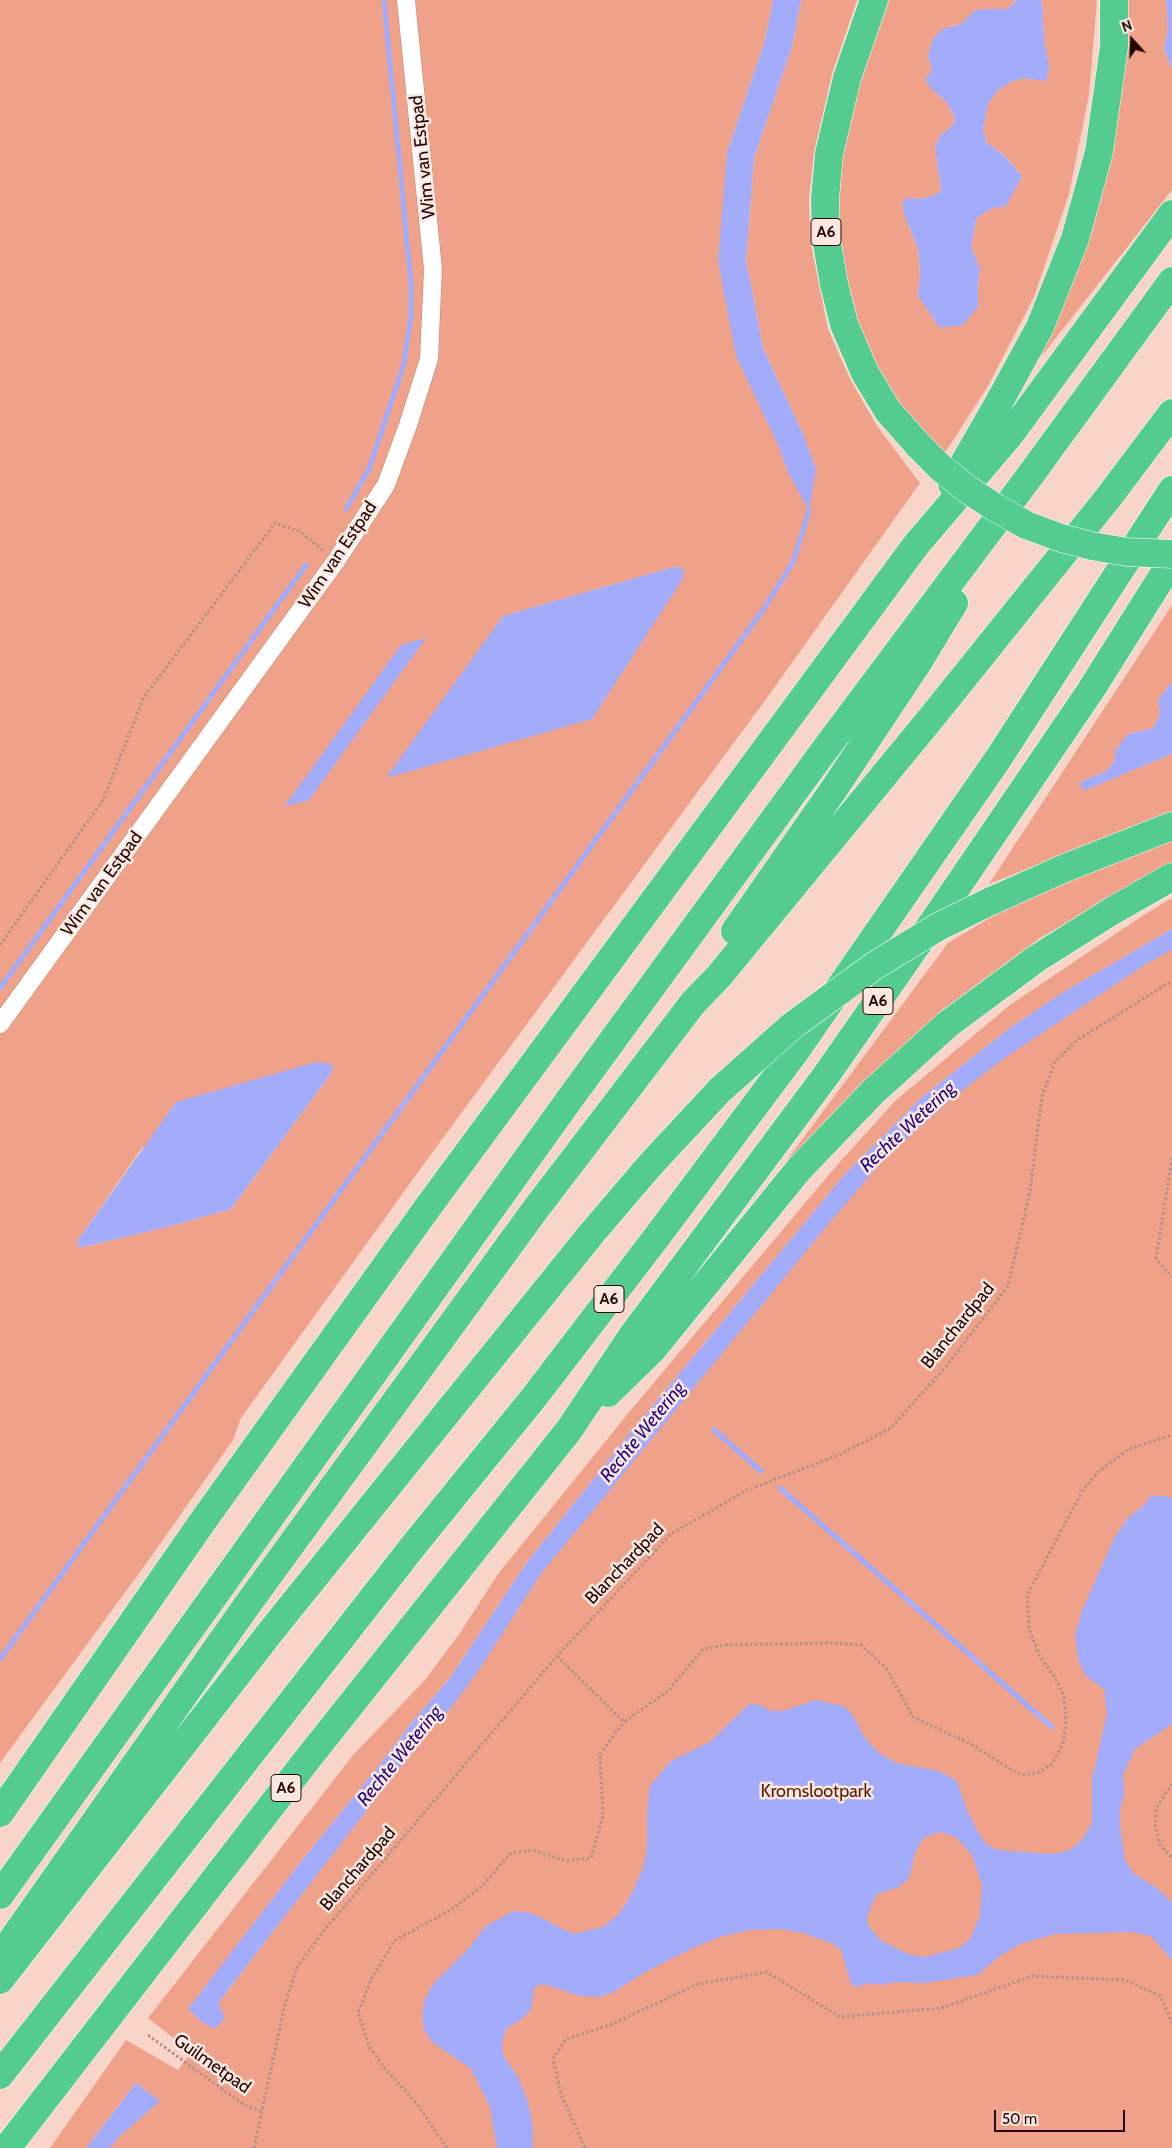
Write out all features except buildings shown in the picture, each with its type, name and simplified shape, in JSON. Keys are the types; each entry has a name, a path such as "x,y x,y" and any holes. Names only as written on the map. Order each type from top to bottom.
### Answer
{"highway":[{"name":"A6","path":"874,0 847,78 829,154 824,199 826,238 834,284 844,324 865,373 888,411 919,446 941,468 996,508 1026,525 1061,538 1127,552 1172,554"},
{"path":"916,545 1022,362 1044,318 1063,273 1084,210 1099,152 1114,47 1114,0"},
{"path":"0,1813 203,1521 422,1215 916,545 1010,436 1172,214"},
{"path":"0,1895 569,1100 832,740 1029,477 1172,281"},
{"path":"0,1957 245,1608 535,1210 693,1003 719,976 926,724 1102,506 1172,413"},
{"path":"693,1003 708,969 814,818 919,662 1029,477"},
{"name":"A6","path":"0,2075 414,1546 535,1396 784,1068 998,759 1172,490"},
{"name":"A6","path":"7,2148 306,1761 569,1430 634,1333 827,1074 934,920 1090,690 1172,561"},
{"name":"A6","path":"0,1980 272,1630 592,1233 651,1164 720,1090 793,1025 874,966 938,927 1065,868 1172,826"},
{"name":"A6","path":"569,1430 653,1349 800,1168 874,1091 948,1024 1036,958 1172,877"}],"street":[{"name":"Wim van Estpad","path":"0,1024 336,560 386,485 429,359 434,269 406,0"}],"path":[{"path":"0,945 103,800 144,697 275,522 299,531 336,560"},
{"name":"Blanchardpad","path":"254,2148 285,2004 297,1968 322,1933 557,1656 671,1534 747,1490 838,1455 891,1428 947,1364 1008,1286 1030,1191 1042,1096 1055,1062 1084,1035 1172,981"},
{"path":"1172,1158 1156,1259 1172,1278"},
{"path":"447,2148 417,2104 385,2069 369,2046 358,2012 372,1978 394,1941 449,1911 481,1887 511,1853 533,1850 566,1861 591,1858 603,1816 600,1754 624,1722 668,1691 703,1650 726,1645 831,1643 861,1645 886,1668 913,1717 971,1744 1023,1775 1037,1773 1052,1764 1063,1744 1066,1720 1064,1696 1055,1678 1039,1655 1030,1628 1027,1595 1083,1490 1098,1471 1129,1449 1172,1435"},
{"path":"557,1656 624,1722"},
{"path":"1172,1784 1157,1807 1155,1826 1160,1845 1172,1858"},
{"path":"585,2148 561,2094 553,2059 566,2039 610,2025 698,1984 767,1972 840,2017 941,2008 1033,1976 1125,1980 1160,1996 1172,2023"},
{"name":"Guilmetpad","path":"148,2035 244,2105 262,2111"}],"green space":[{"path":"0,0 773,0 765,40 727,153 778,445 788,472 816,469 803,434 763,348 746,260 754,158 792,47 801,0 857,0 832,74 814,152 809,199 810,240 828,329 850,379 877,426 920,483 769,695 429,1157 241,1418 233,1440 148,1561 0,1763","holes":["674,567 682,568 503,616","333,1067 330,1075 231,1209 171,1226 79,1248 78,1240 142,1148"]},
{"path":"884,0 1016,0 1008,9 983,9 975,11 961,24 951,26 928,56 932,70 928,76 939,96 946,101 955,118 953,125 940,136 935,147 941,190 937,194 921,199 909,198 908,224 918,249 920,273 918,296 978,307 980,269 971,247 976,220 979,216 993,208 1006,206 1020,173 1004,155 987,143 983,129 988,103 997,91 1009,83 1022,78 1035,80 1049,67 1044,39 1042,0 1097,0 1089,95 1069,194 1034,297 988,386 944,454 889,392 852,321 835,237 838,156"},
{"path":"1123,0 1166,0 1168,29 1164,48 1172,69 1172,190 1040,358 1066,298 1109,168 1124,51"},
{"path":"1172,605 1172,682 1158,700 1160,714 1153,728 1128,734 1114,762 1105,772 1080,782 1084,790 1172,754 1172,812 989,884"},
{"path":"1172,835 1172,864 1040,938 928,1024 894,1054 784,1164 948,943 1011,905"},
{"name":"Kromslootpark","path":"1172,898 1172,929 1069,989 1010,1028 922,1097 846,1173 640,1421 527,1562 450,1678 412,1722 303,1859 189,2009 202,2022 210,2026 221,2011 218,2003 350,1831 611,1468 901,1126 1172,938 1172,2148 110,2148 119,2136 149,2111 157,2099 136,2083 86,2148 50,2148 126,2040 178,2070 191,2052 148,2018 354,1754 425,1680 460,1633 498,1574 630,1411 838,1164 895,1101 1010,1005"}],"water":[{"path":"773,0 801,0 792,47 754,158 746,260 763,348 803,434 816,469 809,511 788,472 778,445 736,356 718,261 727,153 765,40"},
{"path":"1016,0 1042,0 1044,39 1049,67 1046,81 1022,78 1009,83 997,91 988,104 983,129 987,143 1004,155 1022,176 1006,206 993,208 979,216 976,220 971,247 980,269 978,307 963,325 940,328 918,296 920,273 918,249 903,211 903,200 909,198 921,199 937,194 941,190 935,147 940,136 953,125 955,118 946,101 931,89 925,79 932,70 928,56 934,37 943,29 961,24 974,11 1008,9"},
{"path":"1166,0 1172,0 1172,69 1164,48 1168,29"},
{"path":"674,567 682,568 684,572 682,580 592,719 386,778 503,616"},
{"path":"426,638 309,800 284,807 401,645"},
{"path":"1172,682 1172,754 1083,791 1080,782 1105,772 1114,762 1115,751 1128,734 1153,728 1160,714 1158,700"},
{"name":"Rechte Wetering","path":"1172,929 1172,950 1146,964 1006,1057 955,1096 884,1159 540,1575 479,1670 453,1705 411,1753 218,2003 225,2018 215,2029 202,2022 188,2009 303,1859 412,1722 450,1678 527,1562 640,1421 846,1173 922,1097 1010,1028 1062,993"},
{"path":"316,1062 330,1064 333,1068 330,1075 231,1209 171,1226 79,1248 78,1240 176,1102"},
{"path":"1151,1496 1172,1498 1172,1724 1135,1749 1123,1775 1124,1794 1120,1811 1120,1826 1125,1860 1133,1873 1158,1889 1172,1903 1172,1960 1151,1936 1130,1932 1055,1934 1020,1944 998,1957 978,1975 925,1983 896,1982 881,1985 868,1983 857,1987 851,1984 841,1950 831,1943 803,1933 779,1929 750,1930 720,1937 693,1948 647,1971 614,1992 600,1997 580,1996 547,1985 538,1985 534,1989 531,2010 506,2029 502,2042 503,2055 518,2077 527,2099 532,2120 533,2148 497,2148 490,2107 471,2069 431,2041 424,2029 422,2015 425,1999 433,1984 467,1950 486,1926 514,1911 531,1913 573,1934 603,1927 619,1914 631,1895 643,1868 647,1847 647,1814 650,1786 671,1761 710,1742 749,1704 760,1705 771,1711 783,1711 816,1700 843,1706 852,1714 865,1738 878,1752 896,1763 939,1771 957,1781 967,1810 978,1832 986,1844 998,1850 1052,1854 1070,1850 1083,1839 1092,1822 1092,1779 1107,1713 1104,1689 1086,1676 1078,1659 1075,1636 1082,1611 1114,1538 1128,1518 1144,1505","holes":["940,1832 956,1837 972,1855 982,1884 980,1916 970,1939 959,1948 925,1957 908,1954 880,1940 868,1925 867,1917 875,1897 880,1893 899,1887 909,1878 915,1853 927,1836"]},
{"path":"136,2083 160,2101 120,2136 110,2148 86,2148"}],"waterway":[{"path":"346,509 369,469 404,364 411,315 411,283 384,0"},
{"path":"0,1659 763,610 793,562 809,511"},
{"path":"0,988 306,565"},
{"path":"714,1430 761,1471"},
{"path":"780,1488 1052,1727"}]}
